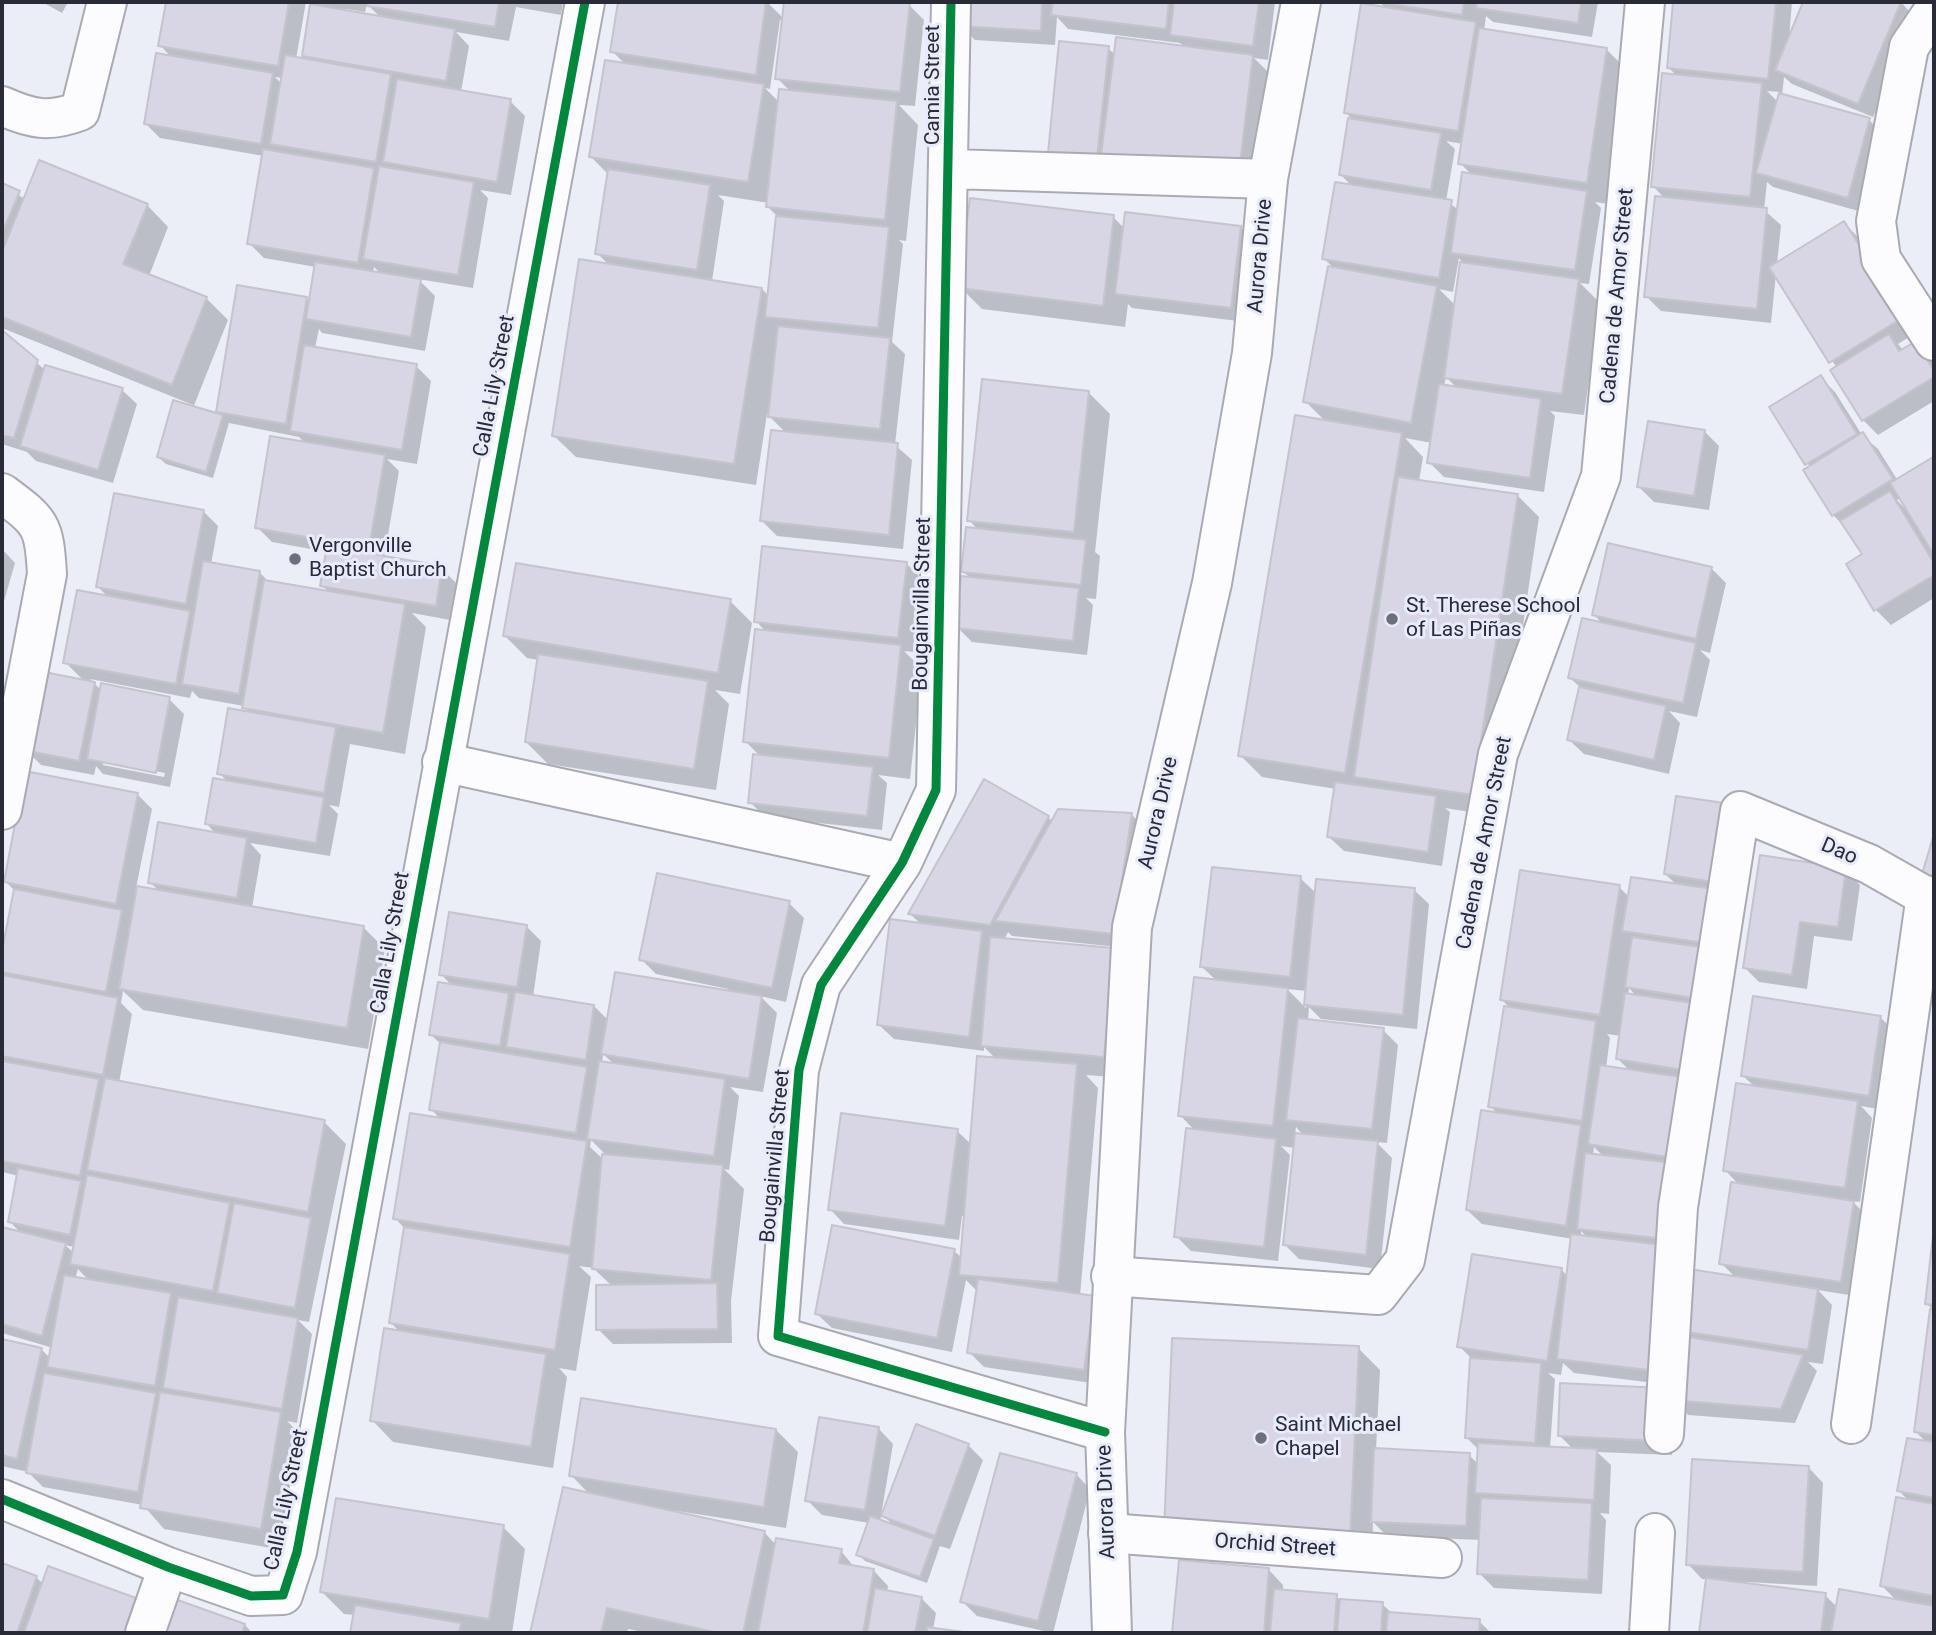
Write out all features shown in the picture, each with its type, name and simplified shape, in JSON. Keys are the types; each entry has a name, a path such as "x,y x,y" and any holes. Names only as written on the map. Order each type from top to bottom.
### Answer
{"street":[{"path":"2,106 25,116 58,119 80,111 107,2"},
{"name":"Calla Lily Street","path":"2,1499 168,1567 251,1596 284,1595 300,1538 585,2"},
{"name":"Camia Street","path":"951,2 951,169"},
{"name":"Aurora Drive","path":"1112,1633 1105,1432 1111,1276 1132,927 1212,583 1252,353 1268,179 1301,2"},
{"name":"Cadena de Amor Street","path":"1111,1276 1378,1295 1405,1260 1498,754 1601,476 1645,2"},
{"path":"1934,9 1909,47 1876,221 1881,259 1934,341"},
{"path":"951,169 1268,179"},
{"name":"Bougainvilla Street","path":"951,169 936,790 902,863 821,985 799,1069 778,1336 1105,1432"},
{"path":"2,493 35,517 45,544 47,574 2,810"},
{"path":"442,762 902,863"},
{"name":"Dao","path":"1664,1434 1678,1207 1740,811 1870,864 1930,898"},
{"path":"1851,1424 1930,898"},
{"name":"Orchid Street","path":"1108,1533 1442,1559"},
{"path":"1648,1633 1655,1533"},
{"path":"145,1633 168,1567"}],"building":[{"path":"166,2 289,2 278,66 158,46"},
{"path":"367,2 499,2 495,27 367,6"},
{"path":"618,2 766,2 756,75 610,52"},
{"path":"784,2 910,3 900,92 775,79"},
{"path":"960,2 1042,2 1041,31 958,26"},
{"path":"1053,2 1169,2 1166,29 1051,15"},
{"path":"1174,2 1259,2 1253,46 1170,35"},
{"path":"1377,2 1464,2 1462,15"},
{"path":"1477,2 1581,2 1578,23 1476,8"},
{"path":"1673,2 1776,2 1768,79 1667,68"},
{"path":"1803,2 1901,2 1858,104 1775,70"},
{"path":"1361,3 1476,22 1458,131 1344,113"},
{"path":"310,4 455,29 446,81 302,56"},
{"path":"1479,28 1607,48 1587,183 1458,164"},
{"path":"1116,37 1253,55 1239,172 1101,155"},
{"path":"1059,41 1109,46 1097,158 1048,153"},
{"path":"156,53 273,73 261,144 144,124"},
{"path":"285,55 391,74 376,162 270,144"},
{"path":"605,60 764,84 748,182 589,157"},
{"path":"1662,73 1762,83 1750,197 1651,187"},
{"path":"397,79 511,99 497,182 383,162"},
{"path":"779,89 897,101 885,220 766,207"},
{"path":"1779,93 1870,118 1848,198 1756,173"},
{"path":"1348,118 1441,133 1431,190 1339,175"},
{"path":"263,149 374,168 358,263 247,244"},
{"path":"39,160 148,204 123,264 207,297 172,385 2,317 2,252"},
{"path":"379,166 474,182 458,275 363,259"},
{"path":"608,169 710,185 697,270 595,254"},
{"path":"1462,172 1587,191 1575,270 1451,253"},
{"path":"1335,182 1452,200 1439,278 1322,259"},
{"path":"2,183 20,191 2,233"},
{"path":"1655,196 1767,208 1757,309 1644,297"},
{"path":"970,198 1114,215 1103,306 958,288"},
{"path":"1125,212 1241,226 1231,308 1115,294"},
{"path":"776,216 889,227 878,328 765,317"},
{"path":"1844,221 1904,317 1829,363 1769,267"},
{"path":"579,259 762,288 734,464 552,436"},
{"path":"315,262 421,279 411,337 306,319"},
{"path":"1460,262 1579,279 1562,394 1444,378"},
{"path":"1328,266 1437,286 1411,423 1303,402"},
{"path":"237,285 307,297 286,424 216,412"},
{"path":"778,326 890,338 880,429 768,417"},
{"path":"2,330 38,360 14,438 2,435"},
{"path":"1889,334 1899,351 1916,341 1934,371 1934,377 1862,421 1830,370"},
{"path":"304,345 417,364 402,450 290,431"},
{"path":"45,365 123,388 98,470 20,446"},
{"path":"1821,375 1857,434 1805,465 1769,407"},
{"path":"982,379 1089,391 1074,532 967,521"},
{"path":"1439,384 1541,399 1530,478 1427,463"},
{"path":"173,400 223,415 206,472 157,457"},
{"path":"1295,415 1402,433 1345,773 1238,756"},
{"path":"1648,421 1705,430 1694,496 1637,487"},
{"path":"771,430 898,443 889,535 760,521"},
{"path":"1863,432 1893,479 1832,516 1803,470"},
{"path":"270,436 385,455 369,548 255,528"},
{"path":"1933,457 1934,459 1934,555 1890,483"},
{"path":"1398,477 1518,494 1473,795 1354,777"},
{"path":"1890,491 1934,563 1934,575 1874,611 1846,564 1862,554 1840,521"},
{"path":"114,493 204,510 186,604 96,587"},
{"path":"966,527 1086,540 1081,585 961,572"},
{"path":"1608,543 1712,567 1696,639 1592,615"},
{"path":"327,546 442,566 436,606 320,586"},
{"path":"762,546 907,562 898,638 754,622"},
{"path":"203,561 260,571 239,694 182,684"},
{"path":"516,563 731,599 718,673 503,636"},
{"path":"961,576 1079,588 1073,641 955,628"},
{"path":"264,580 405,604 383,733 242,708"},
{"path":"77,590 190,611 176,684 63,663"},
{"path":"1582,618 1696,643 1683,703 1568,678"},
{"path":"755,629 901,645 889,758 743,742"},
{"path":"538,654 708,681 694,769 525,742"},
{"path":"39,671 95,682 79,761 24,750"},
{"path":"101,683 170,697 156,773 87,759"},
{"path":"1579,687 1666,706 1654,760 1567,740"},
{"path":"228,708 336,727 324,793 217,774"},
{"path":"753,754 873,767 867,816 748,803"},
{"path":"25,771 138,793 116,904 4,882"},
{"path":"213,778 324,797 316,843 205,824"},
{"path":"984,779 1049,816 990,925 908,914"},
{"path":"1335,782 1436,796 1428,852 1327,837"},
{"path":"1676,796 1738,805 1726,884 1664,874"},
{"path":"1058,809 1132,813 1114,934 995,921"},
{"path":"158,822 247,838 237,898 148,883"},
{"path":"1934,834 1934,878 1922,874"},
{"path":"1760,855 1846,868 1838,927 1800,922 1792,975 1743,968"},
{"path":"1212,867 1301,876 1290,977 1200,967"},
{"path":"1520,870 1620,885 1600,1015 1500,1000"},
{"path":"657,873 790,901 772,988 639,960"},
{"path":"1631,877 1720,890 1711,944 1622,931"},
{"path":"1316,879 1415,888 1403,1015 1304,1005"},
{"path":"137,886 364,926 347,1028 119,989"},
{"path":"14,889 122,910 106,992 2,972 2,951"},
{"path":"449,912 527,925 517,987 439,975"},
{"path":"890,919 982,931 969,1037 877,1025"},
{"path":"990,937 1114,948 1104,1057 981,1046"},
{"path":"1632,937 1714,949 1706,1000 1625,987"},
{"path":"615,972 762,996 749,1079 601,1054"},
{"path":"2,975 118,998 103,1075 2,1056"},
{"path":"1194,977 1288,988 1273,1126 1178,1116"},
{"path":"438,982 509,993 500,1046 429,1035"},
{"path":"515,992 594,1005 586,1060 506,1047"},
{"path":"1625,993 1706,1005 1695,1072 1616,1059"},
{"path":"1753,996 1881,1016 1869,1096 1741,1076"},
{"path":"1504,1006 1596,1021 1582,1121 1488,1107"},
{"path":"1298,1018 1384,1028 1372,1129 1286,1120"},
{"path":"440,1042 587,1067 576,1133 429,1110"},
{"path":"977,1056 1077,1064 1058,1283 959,1275"},
{"path":"2,1061 99,1079 80,1176 2,1161"},
{"path":"599,1061 725,1079 714,1156 587,1139"},
{"path":"1600,1065 1687,1078 1674,1158 1588,1144"},
{"path":"105,1078 325,1120 308,1212 87,1170"},
{"path":"1736,1083 1858,1101 1845,1188 1723,1171"},
{"path":"1481,1110 1581,1125 1566,1226 1466,1210"},
{"path":"410,1113 587,1141 570,1247 393,1219"},
{"path":"841,1113 958,1129 945,1226 828,1210"},
{"path":"1186,1128 1276,1139 1264,1247 1174,1237"},
{"path":"1295,1133 1378,1141 1366,1255 1283,1245"},
{"path":"1585,1153 1675,1163 1665,1239 1577,1229"},
{"path":"602,1154 723,1165 711,1280 592,1269"},
{"path":"18,1168 81,1181 70,1235 8,1222"},
{"path":"87,1175 230,1203 213,1291 70,1264"},
{"path":"1731,1182 1854,1201 1841,1282 1719,1264"},
{"path":"234,1203 311,1218 295,1308 217,1293"},
{"path":"832,1225 955,1249 937,1338 815,1314"},
{"path":"2,1227 66,1243 42,1336 2,1324"},
{"path":"404,1227 570,1254 555,1350 389,1323"},
{"path":"1934,1227 1934,1305 1925,1304"},
{"path":"1571,1234 1671,1246 1656,1371 1557,1359"},
{"path":"1472,1254 1562,1268 1547,1361 1457,1347"},
{"path":"1689,1269 1818,1289 1808,1350 1680,1331"},
{"path":"64,1275 171,1293 155,1386 47,1367"},
{"path":"978,1279 1095,1296 1084,1370 967,1353"},
{"path":"717,1283 718,1329 596,1330 596,1285"},
{"path":"178,1297 298,1318 282,1409 163,1388"},
{"path":"1930,1309 1934,1310 1934,1435 1914,1432"},
{"path":"384,1328 546,1354 531,1447 370,1421"},
{"path":"1681,1336 1803,1355 1781,1409 1671,1400"},
{"name":"Saint Michael Chapel","path":"1172,1338 1359,1346 1350,1539 1164,1531"},
{"path":"2,1339 42,1348 17,1459 2,1455"},
{"path":"1470,1358 1541,1363 1535,1443 1465,1438"},
{"path":"44,1373 156,1393 138,1492 26,1473"},
{"path":"1560,1383 1661,1388 1658,1441 1558,1436"},
{"path":"160,1392 281,1412 261,1529 140,1508"},
{"path":"581,1398 776,1429 764,1507 569,1476"},
{"path":"819,1417 879,1427 865,1510 805,1501"},
{"path":"916,1424 969,1444 935,1536 881,1516"},
{"path":"1907,1438 1934,1442 1934,1498 1897,1491"},
{"path":"1478,1443 1597,1449 1594,1500 1475,1493"},
{"path":"1374,1448 1470,1453 1466,1526 1371,1522"},
{"path":"1000,1453 1077,1473 1038,1621 960,1602"},
{"path":"1692,1459 1809,1466 1803,1572 1686,1565"},
{"path":"563,1487 765,1531 743,1633 719,1633 607,1608 601,1633 530,1633"},
{"path":"1896,1497 1934,1504 1934,1596 1880,1586"},
{"path":"336,1498 504,1525 489,1619 320,1592"},
{"path":"1481,1498 1592,1503 1588,1580 1477,1574"},
{"path":"870,1516 934,1539 920,1577 856,1555"},
{"path":"776,1538 842,1549 839,1563 874,1569 863,1633 758,1633"},
{"path":"1179,1560 1269,1568 1264,1633 1172,1633"},
{"path":"2,1563 37,1576 17,1633 2,1633"},
{"path":"48,1566 136,1598 124,1633 24,1633"},
{"path":"1706,1578 1826,1593 1821,1633 1699,1633"},
{"path":"875,1588 922,1597 915,1633 867,1633"},
{"path":"1274,1589 1337,1594 1334,1633 1270,1633"},
{"path":"1839,1589 1934,1606 1934,1633 1831,1633"},
{"path":"172,1598 245,1624 242,1633 160,1633"},
{"path":"1340,1599 1383,1602 1381,1633 1337,1633"},
{"path":"355,1605 461,1623 459,1633 350,1633"},
{"path":"1388,1612 1480,1619 1479,1633 1386,1633"},
{"path":"927,1627 971,1633 927,1633"}],"cycle path":[{"path":"2,1499 168,1567 251,1596 283,1595 297,1552 585,2"},
{"path":"951,2 936,790 902,863 821,985 799,1070 778,1336 1105,1432"}],"place":[{"name":"Vergonville Baptist Church","path":"295,559"},
{"name":"St. Therese School of Las Piñas","path":"1392,619"},
{"name":"Saint Michael Chapel","path":"1261,1438"}]}
